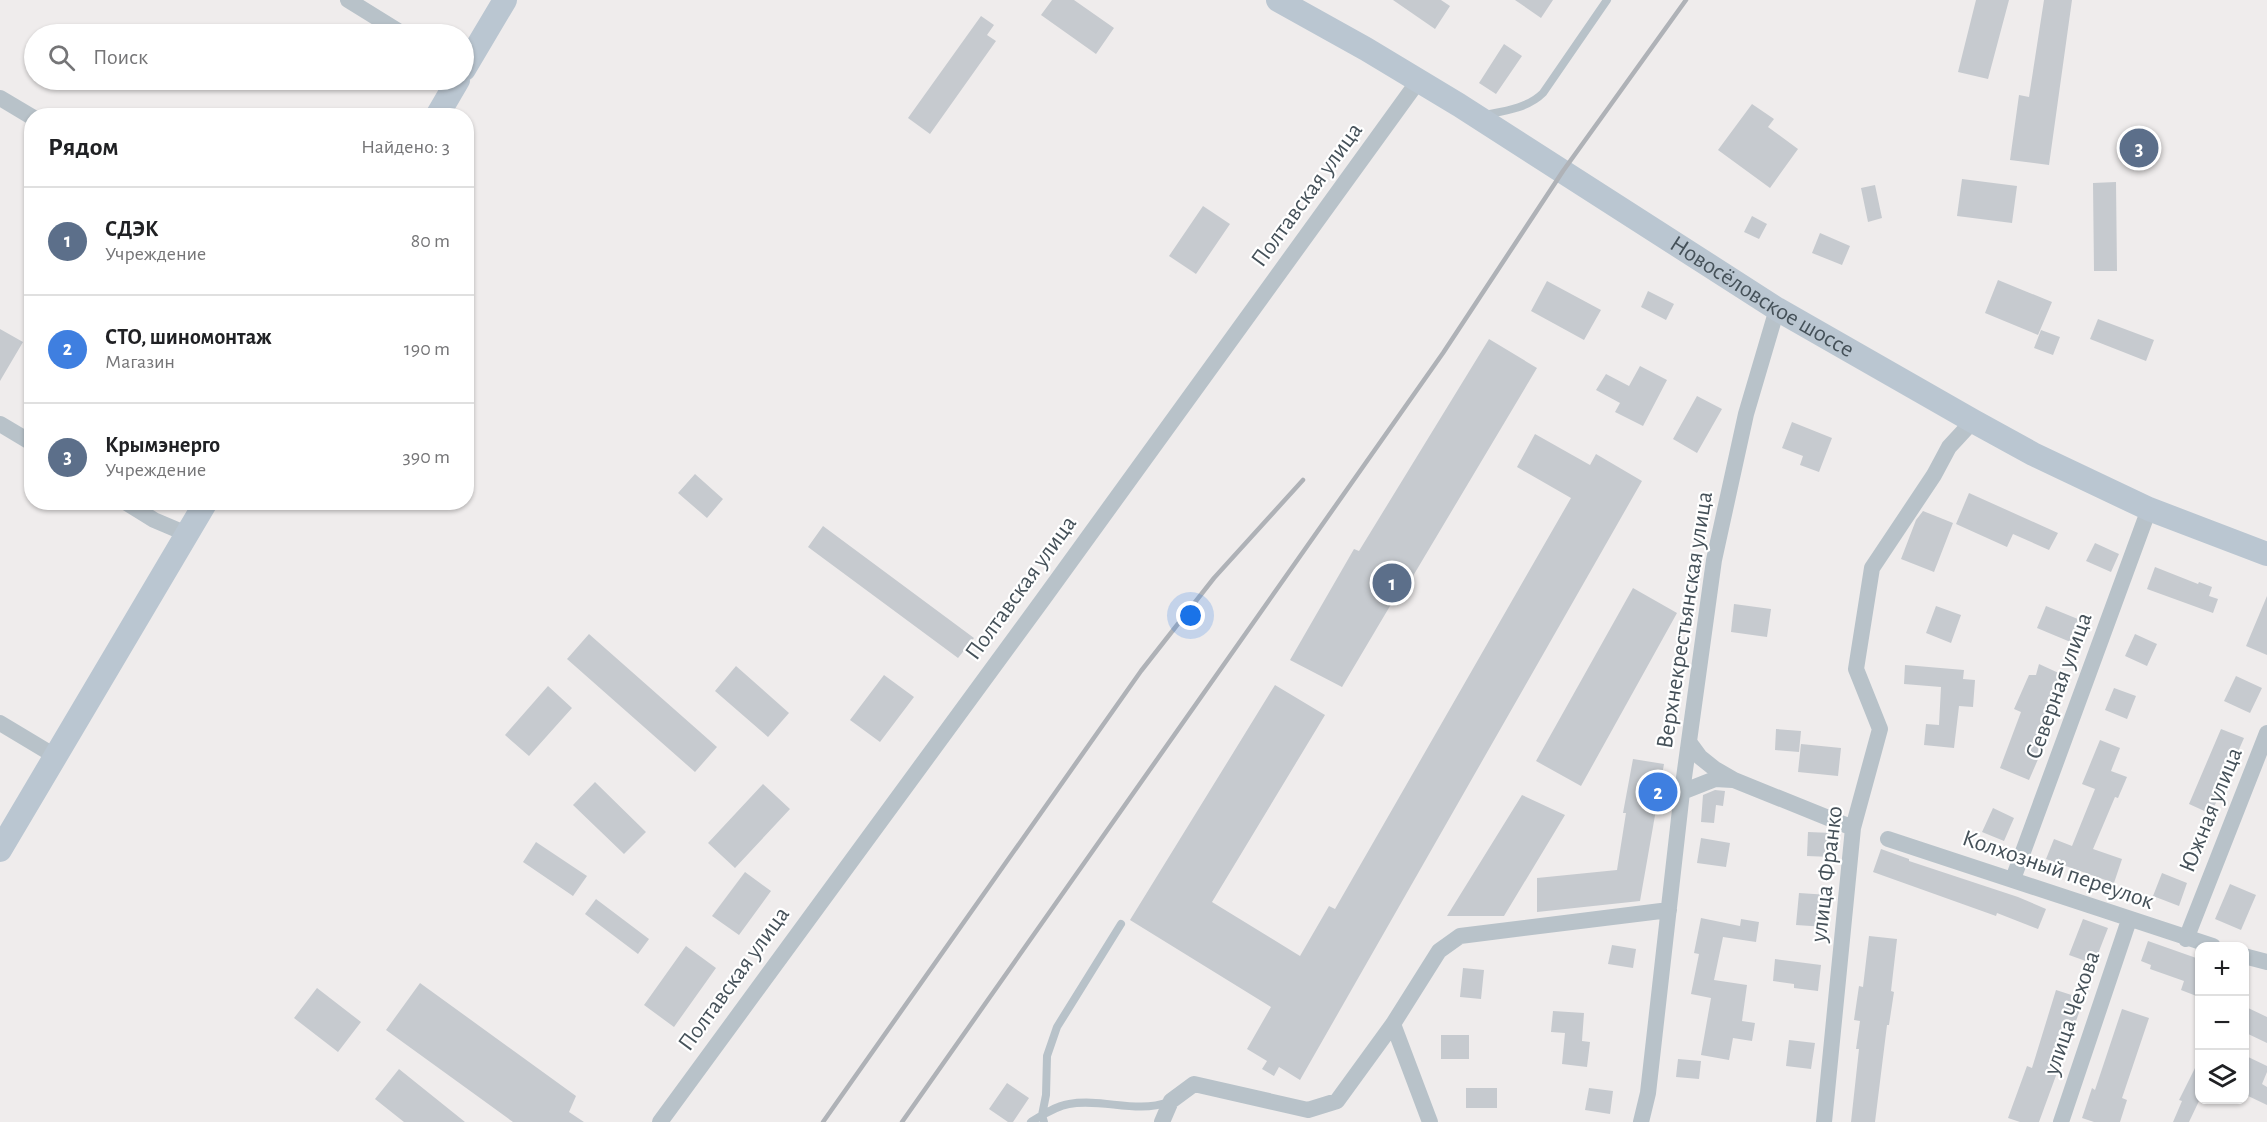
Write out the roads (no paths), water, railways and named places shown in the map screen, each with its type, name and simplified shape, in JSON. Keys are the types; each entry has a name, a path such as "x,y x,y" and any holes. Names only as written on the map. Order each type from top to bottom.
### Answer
{"main road":[{"path":"474,52 505,0"},
{"name":"Новосёловское шоссе","path":"1278,0 1419,80 1776,309 1973,421 2033,454 2149,509 2267,554"},
{"path":"442,108 452,90"},
{"path":"0,850 201,510"}],"street":[{"path":"348,0 387,24"},
{"name":"Полтавская улица","path":"660,1122 1107,512 1419,80"},
{"path":"0,98 24,112"},
{"name":"Верхнекрестьянская улица","path":"1641,1122 1648,1093 1682,792 1714,560 1746,414 1776,309"},
{"name":"улица Франко","path":"1824,1122 1852,828 1880,729 1856,669 1872,568 1934,475 1949,447 1973,421"},
{"path":"0,424 24,438"},
{"name":"Северная улица","path":"2013,879 2149,509"},
{"path":"138,510 154,520 187,534"},
{"path":"0,723 56,756"},
{"name":"Южная улица","path":"2186,939 2267,733"},
{"path":"1689,742 1707,763 1734,780 1852,828"},
{"path":"1682,792 1699,783 1715,779 1734,780"},
{"name":"Колхозный переулок","path":"1888,839 2198,942"},
{"path":"1162,1122 1171,1101 1194,1084 1307,1116 1337,1101 1393,1024 1438,951 1460,936 1669,910"},
{"name":"улица Чехова","path":"2061,1122 2129,920"},
{"path":"2249,957 2267,962"},
{"path":"1393,1024 1430,1122"}],"lane":[{"path":"1478,117 1506,111 1536,100 1607,0"},
{"path":"1043,1118 1050,1042 1121,924"},
{"path":"1030,1122 1043,1118 1067,1104 1088,1102 1143,1107 1171,1101"}],"railway":[{"path":"902,1122 1443,353 1563,171 1686,0"},
{"path":"823,1122 1141,671 1214,578 1303,480"}],"place":[{"name":"Крымэнерго","path":"2139,148"},
{"name":"СДЭК","path":"1392,583"},
{"name":"СТО, шиномонтаж","path":"1658,792"}]}
